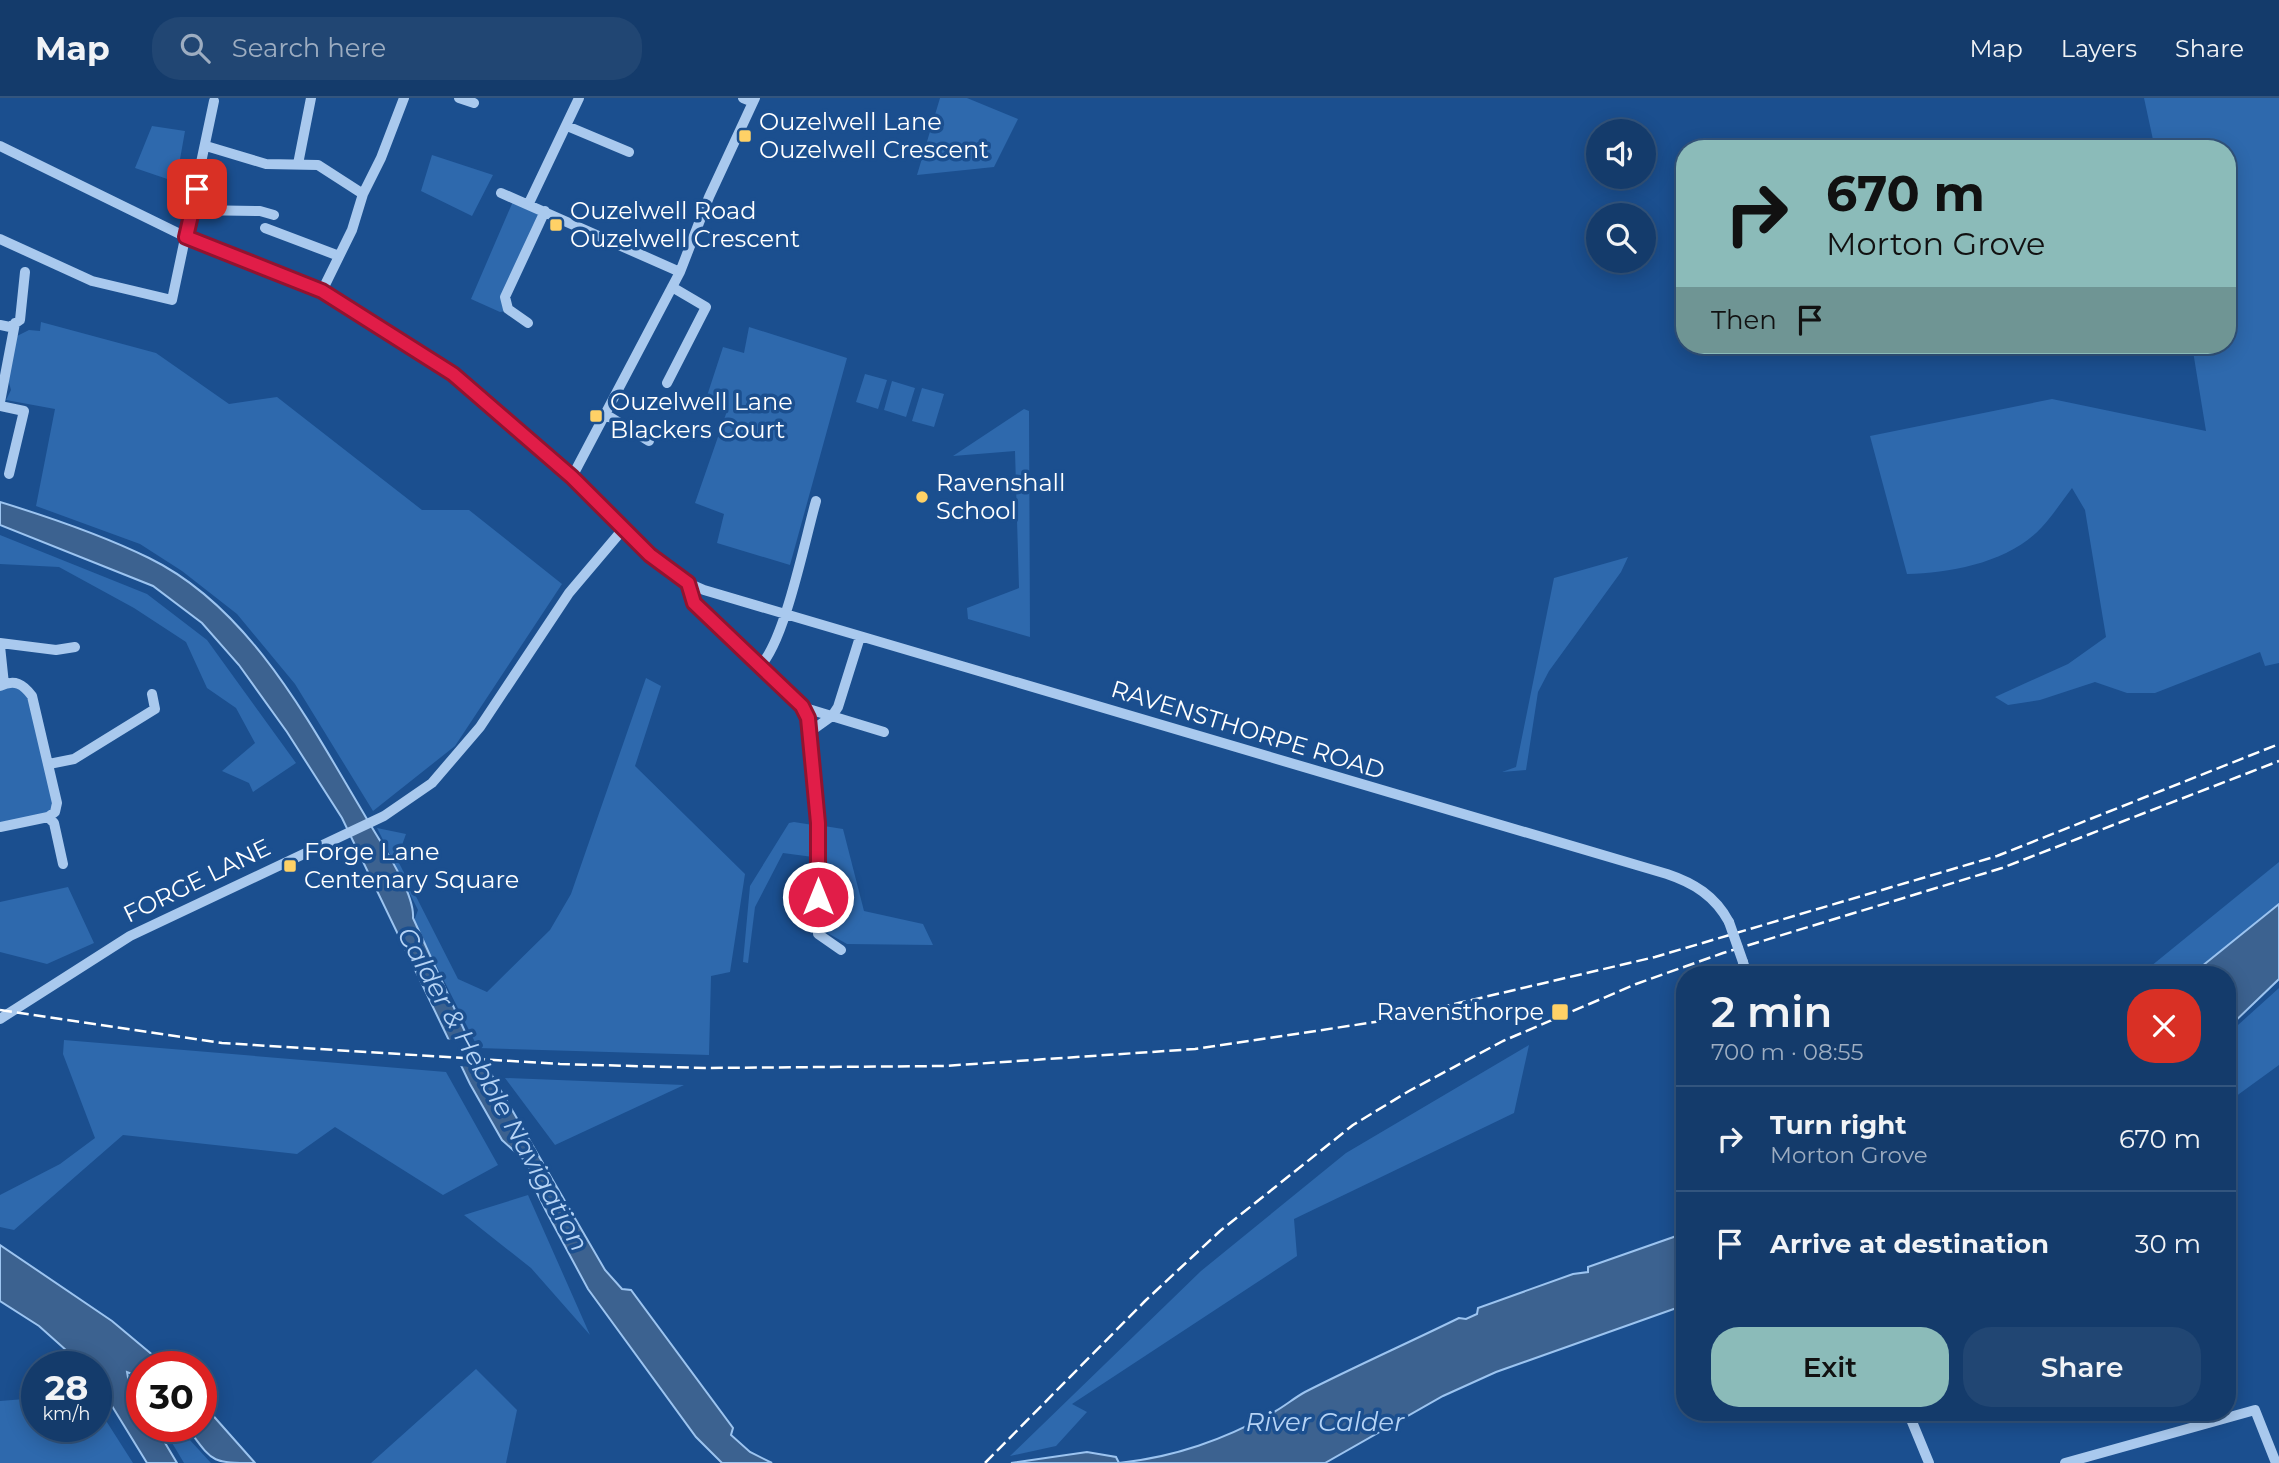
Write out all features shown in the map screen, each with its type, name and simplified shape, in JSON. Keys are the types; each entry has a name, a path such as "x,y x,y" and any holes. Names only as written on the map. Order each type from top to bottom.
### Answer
{"street":[{"path":"298,164 311,98"},
{"path":"322,291 352,230 363,194 382,158 404,98"},
{"path":"459,98 474,103"},
{"path":"529,203 579,98"},
{"path":"572,477 680,272 750,99"},
{"path":"0,239 92,281 172,300 214,101"},
{"path":"567,126 629,152"},
{"path":"0,146 186,237 322,291 453,374 572,477 650,555 688,583 694,603 802,706 884,732"},
{"path":"206,146 266,164 318,164 363,194"},
{"path":"501,193 529,203 680,272"},
{"path":"192,210 260,211 274,215"},
{"path":"528,323 508,309 505,298 545,211"},
{"path":"265,228 339,256"},
{"path":"0,325 10,327 20,320 25,272"},
{"path":"667,383 706,307 672,287"},
{"path":"9,474 24,411 0,404 15,323"},
{"path":"605,414 649,441"},
{"path":"760,666 768,658 783,615 816,501"},
{"name":"FORGE LANE","path":"0,1019 130,936 375,820 432,783 480,727 569,593 624,528"},
{"name":"RAVENSTHORPE ROAD","path":"688,583 783,615 1683,879 1720,906 1729,922 1744,966"},
{"path":"811,731 832,716 838,707 860,637"},
{"path":"0,827 48,817 55,812 57,803 32,696 24,685 12,682 2,685 0,644 56,650 75,647"},
{"path":"49,764 74,759 155,709 152,694"},
{"path":"802,706 811,731 818,823 818,934 841,950"},
{"path":"48,817 54,823 63,863"},
{"path":"2236,1413 2255,1410 2275,1446 2276,1463"},
{"path":"1912,1421 1928,1463"},
{"path":"2065,1463 2209,1421"}],"shaded area":[{"path":"940,98 967,98 1018,119 994,167 917,175"},
{"path":"2144,98 2279,98 2279,663 2265,666 2260,652 2155,693 2127,693 2095,682 2040,700 2008,705 1995,697 2068,664 2106,637 2085,510 2072,488 2042,527 2014,549 1961,568 1907,574 1870,436 2052,399 2206,431 2193,354 2236,354 2236,140 2153,140"},
{"path":"152,126 185,131 176,182 135,168"},
{"path":"432,155 493,175 472,216 421,191"},
{"path":"514,199 543,212 503,298 505,311 500,312 471,299"},
{"path":"41,322 156,353 229,404 277,397 422,510 469,510 562,584 455,746 373,811 295,684 237,614 182,571 140,544 36,506 55,409 6,400 11,390 8,379 17,336 29,330 40,331"},
{"path":"749,327 847,358 790,565 717,543 724,514 695,503 727,411 706,399 723,347 744,353"},
{"path":"865,374 887,380 878,409 856,402"},
{"path":"892,381 915,388 906,417 884,410"},
{"path":"922,388 944,394 934,427 912,421"},
{"path":"1024,409 1029,411 1030,637 968,619 967,608 1019,588 1015,451 953,456"},
{"path":"0,535 147,594 207,640 296,763 253,792 249,783 222,771 255,743 236,708 207,688 186,642 134,608 59,567 0,564"},
{"path":"1628,557 1621,572 1549,671 1538,692 1526,770 1502,772 1516,767 1554,578"},
{"path":"646,678 661,686 635,766 745,874 730,972 711,976 709,1055 478,1048 414,921 418,910 377,828 406,834 397,859 458,979 487,992 550,930 571,894"},
{"path":"12,682 32,696 55,812 0,826 0,686"},
{"path":"789,823 813,825 813,857 783,853 755,907 748,963 743,962 750,886"},
{"path":"824,826 843,829 864,911 923,924 933,945 847,944 824,931"},
{"path":"2279,862 2279,904 2202,966 2151,966"},
{"path":"68,887 94,943 47,964 0,952 0,902"},
{"path":"2279,988 2279,1065 2236,1096 2236,1027"},
{"path":"64,1040 446,1072 498,1165 443,1195 335,1127 297,1154 123,1135 14,1230 0,1227 0,1195 60,1164 95,1138 63,1054"},
{"path":"1529,1045 1514,1113 1294,1219 1297,1256 1072,1404 1087,1412 1056,1446 1010,1456 1201,1271 1346,1153"},
{"path":"505,1078 684,1085 555,1145"},
{"path":"528,1195 590,1335 531,1268 464,1215"},
{"path":"476,1369 517,1410 506,1463 371,1463"},
{"path":"21,1399 21,1442 112,1442 112,1430 133,1463 0,1463 0,1401"},
{"path":"172,1442 192,1442 211,1463 184,1463"}],"water":[{"name":"Calder & Hebble Navigation","path":"0,502 75,527 149,558 185,579 247,636 298,705 394,865 408,894 413,918 482,1069 490,1072 605,1270 622,1289 631,1290 733,1428 731,1435 750,1452 772,1463 722,1463 696,1437 588,1289 533,1185 532,1173 524,1160 502,1140 470,1084 342,818 287,732 239,665 202,623 153,586 0,525"},
{"path":"2279,904 2279,979 2236,1020 2236,966 2202,966"},
{"name":"River Calder","path":"1676,1236 1676,1308 1496,1372 1443,1396 1325,1463 1119,1463 1179,1452 1217,1439 1278,1410 1305,1392 1343,1373 1459,1318 1466,1319 1477,1314 1478,1308 1573,1274 1588,1272 1588,1267"},
{"path":"0,1245 112,1321 148,1351 126,1351 126,1429 112,1406 112,1351 67,1351 39,1326 0,1301"},
{"path":"217,1420 255,1463 220,1461 198,1442 217,1442"},
{"path":"134,1442 165,1442 177,1463 147,1463"},
{"path":"1087,1452 1116,1457 1119,1463 1011,1463"}],"pier":[{"path":"444,1039 474,1042 484,1067 490,1068 458,1066"}],"railway":[{"path":"0,1010 222,1043 560,1064 705,1068 944,1066 1195,1049 1382,1021 1655,957 1997,856 2279,744"},
{"path":"1687,966 2002,868 2279,761"},
{"path":"985,1463 1145,1301 1220,1231 1353,1125 1409,1091 1503,1041 1676,970"}],"place":[{"name":"Ouzelwell Lane Ouzelwell Crescent","path":"745,136"},
{"name":"Ouzelwell Road Ouzelwell Crescent","path":"556,225"},
{"name":"Ouzelwell Lane Blackers Court","path":"596,416"},
{"name":"Ravenshall School","path":"922,497"},
{"name":"Forge Lane Centenary Square","path":"290,866"},
{"name":"Ravensthorpe","path":"1560,1012"}],"route":[{"path":"197,189 186,237 322,291 453,374 572,477 650,555 688,583 694,603 802,706 811,731 818,823 818,897"}]}
